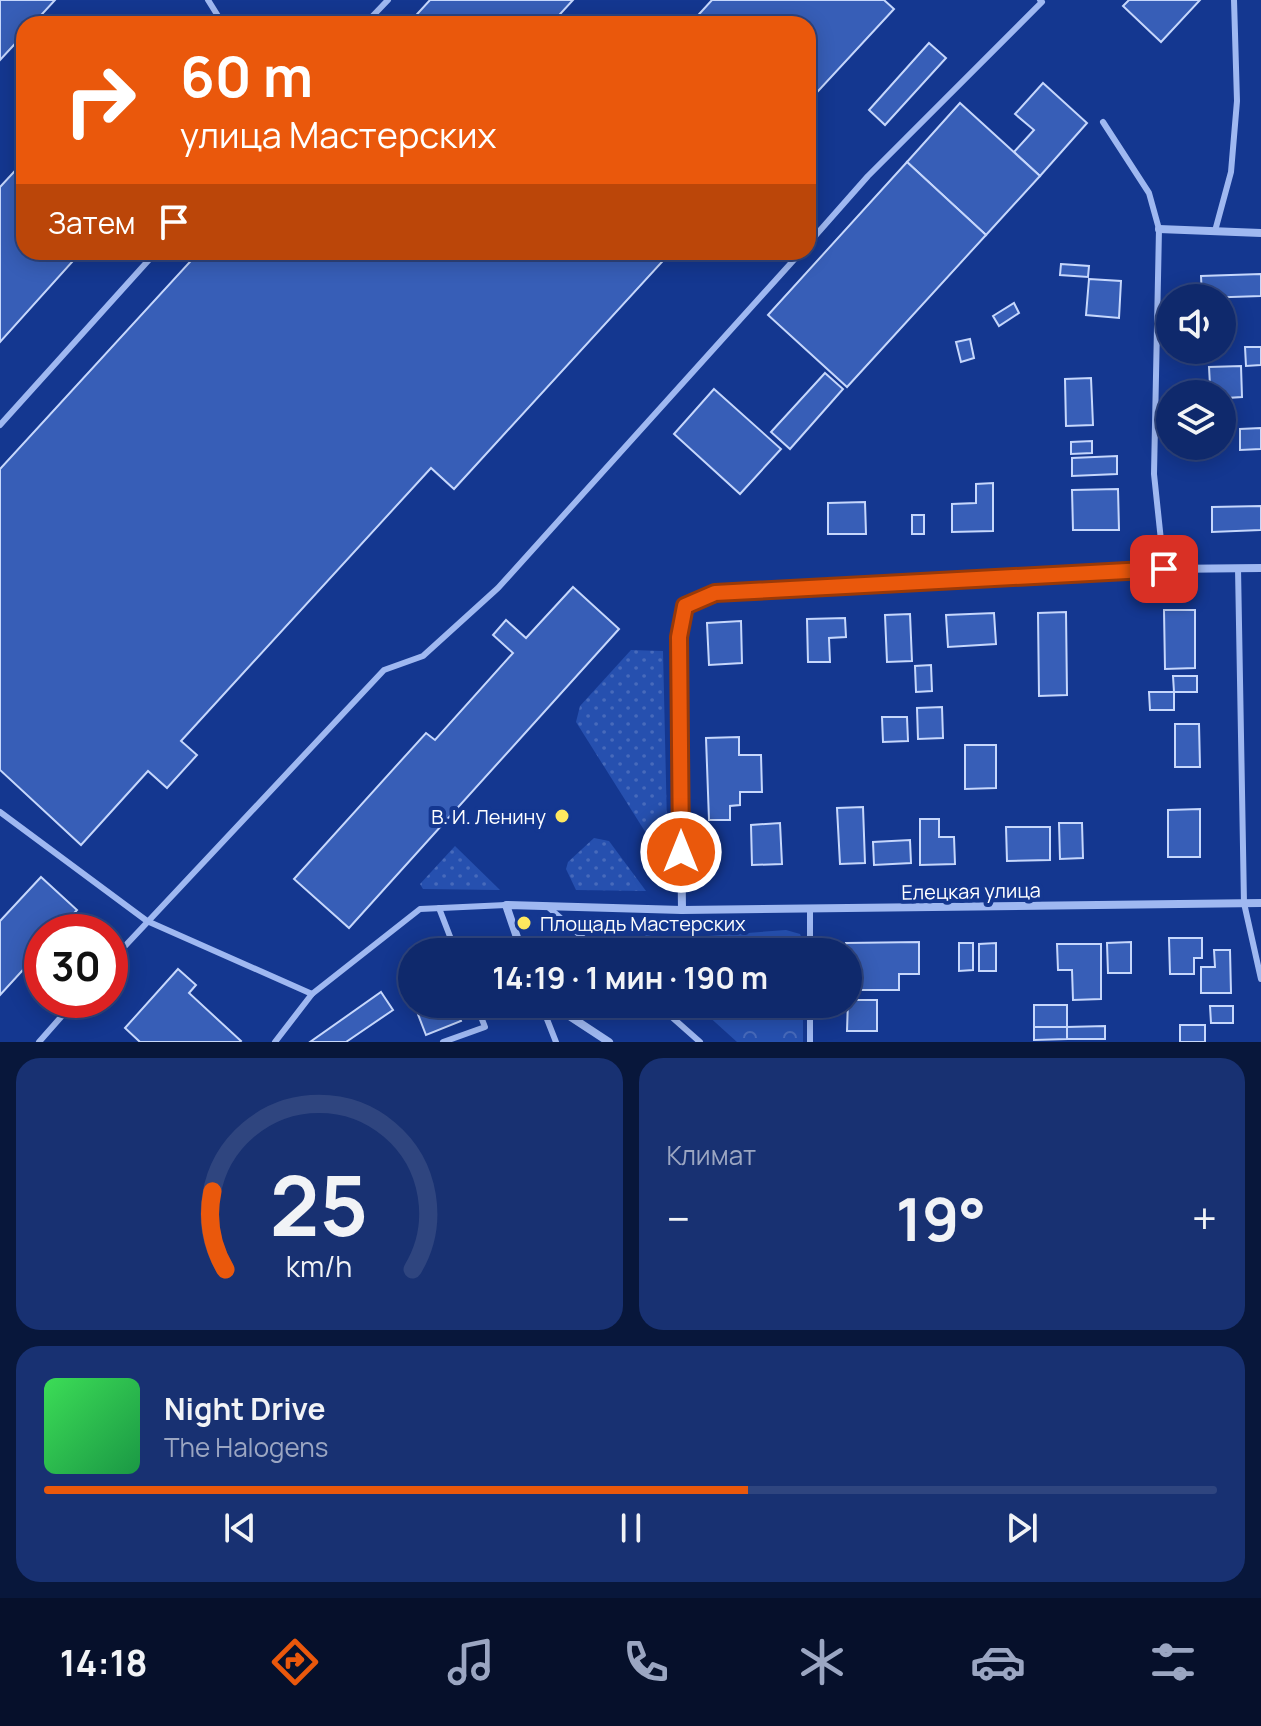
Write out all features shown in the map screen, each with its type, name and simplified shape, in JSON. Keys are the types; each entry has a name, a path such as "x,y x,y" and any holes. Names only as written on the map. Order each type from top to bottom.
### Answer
{"street":[{"path":"1159,229 1261,233"},
{"path":"682,910 679,637 685,606 715,593 1164,569 1261,568"},
{"name":"Елецкая улица","path":"506,905 682,910 1261,903"},
{"path":"506,905 517,938"},
{"path":"572,1018 609,1042"}],"lane":[{"path":"373,16 388,0"},
{"path":"1215,231 1231,172 1237,101 1234,0"},
{"path":"816,235 868,176 1042,1"},
{"path":"1103,122 1149,193 1159,229 1154,474 1164,569"},
{"path":"0,425 149,260"},
{"path":"128,942 384,670 423,656 498,588 794,260"},
{"path":"1238,568 1244,903 1261,979"},
{"path":"0,812 147,921 312,994"},
{"path":"275,1042 312,994 420,909 506,905"},
{"path":"547,906 583,938"},
{"path":"439,908 451,938"},
{"path":"810,909 810,938"},
{"path":"39,1042 60,1018"},
{"path":"443,1042 485,1027 481,1018"},
{"path":"547,1018 556,1042"},
{"path":"673,1018 700,1042"},
{"path":"810,1018 810,1042"}],"green space":[{"path":"631,650 663,651 668,868 576,722 580,706"},
{"path":"594,838 609,841 646,891 576,890 566,869 568,862"},
{"path":"455,846 500,890 423,889 420,884"},
{"path":"786,930 800,934 802,938 682,938"},
{"path":"710,1018 803,1018 803,1042 737,1042"}],"building":[{"path":"0,0 55,0 40,16 16,16 16,43 0,60"},
{"path":"430,0 573,0 558,16 415,16"},
{"path":"712,0 884,0 894,9 816,93 816,16 697,16"},
{"path":"1129,0 1200,0 1161,42 1123,6"},
{"path":"929,43 946,58 885,125 869,110"},
{"path":"1043,83 1087,123 1040,176 1014,152 1034,130 1015,114"},
{"path":"960,103 1040,176 986,235 907,162"},
{"path":"907,162 986,235 847,387 768,315"},
{"path":"16,170 16,260 74,260 0,342 0,187"},
{"path":"192,260 664,260 454,489 431,468 181,741 197,755 167,788 148,771 81,845 0,770 0,469"},
{"path":"1061,264 1089,266 1088,277 1060,275"},
{"path":"1261,274 1261,296 1236,297 1236,284 1201,284 1201,276"},
{"path":"1089,279 1121,281 1119,318 1086,315"},
{"path":"1014,303 1019,313 999,326 993,316"},
{"path":"970,339 974,358 961,362 956,342"},
{"path":"1245,347 1261,347 1261,365 1246,366"},
{"path":"1241,366 1242,397 1236,397 1236,380 1210,380 1209,367"},
{"path":"825,373 843,389 790,449 771,432"},
{"path":"1091,378 1093,425 1066,426 1065,379"},
{"path":"714,389 781,449 740,494 674,434"},
{"path":"1261,428 1261,449 1240,450 1240,429"},
{"path":"1092,441 1092,453 1071,454 1071,442"},
{"path":"1117,456 1117,474 1072,476 1072,458"},
{"path":"993,483 993,531 952,532 952,504 976,503 976,484"},
{"path":"1118,489 1119,530 1073,530 1072,490"},
{"path":"865,502 866,534 828,534 828,503"},
{"path":"1261,506 1261,530 1212,532 1212,507"},
{"path":"912,515 924,515 924,534 912,534"},
{"path":"573,587 619,629 349,928 294,879 426,733 435,740 513,653 493,635 506,620 526,638"},
{"path":"1164,610 1195,610 1195,668 1165,669"},
{"path":"1066,612 1067,695 1039,696 1038,613"},
{"path":"994,613 996,644 948,647 946,615"},
{"path":"910,614 912,661 887,662 885,615"},
{"path":"845,618 846,637 829,638 830,662 808,662 807,619"},
{"path":"741,621 742,663 709,665 707,623"},
{"path":"931,665 932,691 916,692 915,666"},
{"path":"1173,676 1197,676 1197,692 1174,692"},
{"path":"1149,692 1174,692 1174,710 1150,710"},
{"path":"942,707 943,738 918,739 917,708"},
{"path":"882,717 907,717 908,741 883,742"},
{"path":"1175,724 1199,724 1200,767 1175,767"},
{"path":"739,737 739,755 761,755 762,792 740,792 740,805 730,806 730,820 709,820 706,738"},
{"path":"965,745 996,745 996,788 965,789"},
{"path":"863,807 865,863 840,864 837,808"},
{"path":"1200,809 1200,857 1168,857 1168,810"},
{"path":"920,819 939,819 939,837 954,837 955,864 920,865"},
{"path":"780,823 782,864 752,865 751,825"},
{"path":"1059,823 1082,823 1083,858 1060,859"},
{"path":"1006,827 1050,827 1050,860 1007,861"},
{"path":"910,840 911,863 874,865 873,842"},
{"path":"41,877 77,910 73,914 24,914 24,969 0,995 0,921"},
{"path":"1169,938 1202,938 1202,958 1194,958 1194,974 1170,974"},
{"path":"919,942 919,974 899,974 899,990 862,990 862,943"},
{"path":"1131,942 1131,973 1108,973 1107,943"},
{"path":"959,943 973,943 973,970 959,971"},
{"path":"996,943 996,971 979,971 979,944"},
{"path":"1057,944 1101,944 1101,999 1073,1000 1072,970 1058,970"},
{"path":"1214,950 1230,950 1231,993 1201,993 1201,967 1215,967"},
{"path":"178,969 196,985 189,993 240,1042 140,1042 125,1028"},
{"path":"381,992 393,1010 346,1042 310,1042"},
{"path":"862,1000 877,1000 877,1031 847,1031 847,1018 862,1018"},
{"path":"1034,1005 1067,1005 1067,1027 1034,1027"},
{"path":"1210,1006 1233,1006 1233,1023 1211,1023"},
{"path":"419,1018 460,1018 461,1021 426,1035"},
{"path":"1180,1025 1205,1025 1205,1042 1180,1042"},
{"path":"1105,1026 1105,1039 1067,1039 1067,1027"},
{"path":"1034,1027 1067,1027 1067,1039 1034,1040"}],"place":[{"name":"В. И. Ленину","path":"562,816"},
{"name":"Площадь Мастерских","path":"524,923"}],"route":[{"path":"681,852 679,637 685,606 715,593 1164,569"}]}
